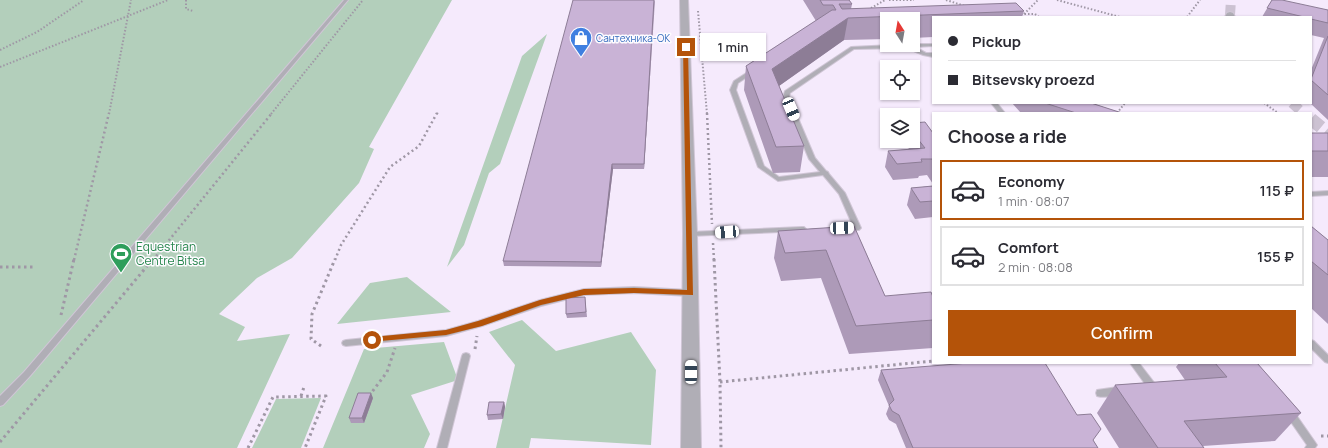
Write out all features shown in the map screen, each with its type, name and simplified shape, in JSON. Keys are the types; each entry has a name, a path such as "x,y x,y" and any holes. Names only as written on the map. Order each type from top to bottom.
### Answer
{"street":[{"path":"684,0 690,234 691,448"}],"lane":[{"path":"0,402 27,374 346,0"},
{"path":"920,46 932,45"},
{"path":"841,228 857,228 842,193 812,159 786,97 787,92 853,48 880,47"},
{"path":"920,52 932,55"},
{"path":"755,69 736,82 733,90 761,167 778,179 826,174"},
{"path":"995,104 1001,112"},
{"path":"1312,194 1328,193"},
{"path":"690,234 810,229"},
{"path":"346,343 446,333 479,324 540,303 584,292 634,290 690,293"},
{"path":"1312,344 1328,360"},
{"path":"442,448 466,356"},
{"path":"1135,364 1153,388 1146,389"},
{"path":"1100,393 1130,390"},
{"path":"1282,406 1293,416 1312,445 1310,448"}],"path":[{"path":"0,50 37,32 84,0"},
{"path":"61,315 109,115 131,0"},
{"path":"0,67 168,0"},
{"path":"186,0 186,9 193,11"},
{"path":"0,442 162,249 363,0"},
{"path":"866,11 885,0"},
{"path":"889,0 914,0"},
{"path":"946,0 968,7"},
{"path":"1023,14 1038,0"},
{"path":"1057,0 1116,16"},
{"path":"1188,16 1200,0"},
{"path":"1017,14 1035,14 1038,16"},
{"path":"1118,112 1124,104"},
{"path":"1265,104 1277,112"},
{"path":"321,346 311,339 312,314 341,245 390,167 420,146 438,112"},
{"path":"0,267 36,267"},
{"path":"368,398 387,372 399,338"},
{"path":"475,349 476,339"},
{"path":"720,382 932,361"},
{"path":"301,396 304,387"},
{"path":"248,448 273,396 326,396 305,448"}],"green space":[{"name":"Equestrian Centre Bitsa","path":"0,0 452,0 369,147 374,149 359,183 292,258 257,278 219,314 245,327 237,341 290,334 237,448 0,448"},
{"path":"547,34 500,164 489,173 464,245 447,267 522,56"},
{"path":"407,277 451,312 337,324 370,283"},
{"path":"522,320 556,351 631,332 656,370 651,445 531,438 529,448 496,448 515,365 489,332"},
{"path":"444,342 458,380 411,395 430,434 424,448 323,448 364,349"},
{"path":"321,398 301,448 252,448 276,399"}],"building":[{"path":"573,0 654,0 644,164 612,164 601,262 503,261"},
{"path":"820,0 849,0 852,4 839,4 842,9 1016,3 1024,11 920,15 920,12 880,12 880,17 848,18 772,69 804,146 776,147 746,66 832,10 836,10 833,5 823,5"},
{"path":"1272,0 1282,0 1328,10 1328,23 1312,19 1312,16 1300,16 1267,8"},
{"path":"1328,36 1328,95 1312,81 1312,76"},
{"path":"1048,104 1094,104 1119,112 1073,112"},
{"path":"920,122 925,122 932,132 932,159 921,159 922,162 897,164 888,151 925,148 920,142"},
{"path":"1312,133 1328,133 1328,151 1312,151"},
{"path":"932,186 932,201 920,202 911,188"},
{"path":"854,226 885,296 931,292 932,320 856,326 826,250 785,253 778,231"},
{"path":"1312,227 1328,240 1328,275 1312,262"},
{"path":"585,297 586,312 566,314 566,298"},
{"path":"956,364 1046,364 1077,415 1091,414 1101,429 1093,440 1098,448 913,448 899,415 892,411 889,405 894,400 881,370"},
{"path":"1216,364 1258,364 1301,413 1184,421 1204,448 1158,448 1115,385 1227,377"},
{"path":"358,393 371,393 362,418 349,418"},
{"path":"489,402 504,402 501,414 487,415"}],"tunnel":[{"path":"1230,15 1231,0"},
{"path":"1293,104 1302,112"},
{"path":"1312,120 1328,133"}],"place":[{"name":"Сантехника-ОК","path":"581,58"},
{"name":"Equestrian Centre Bitsa","path":"121,274"}],"route":[{"path":"372,340 446,333 479,324 540,303 584,292 634,290 690,293 686,47"}]}
